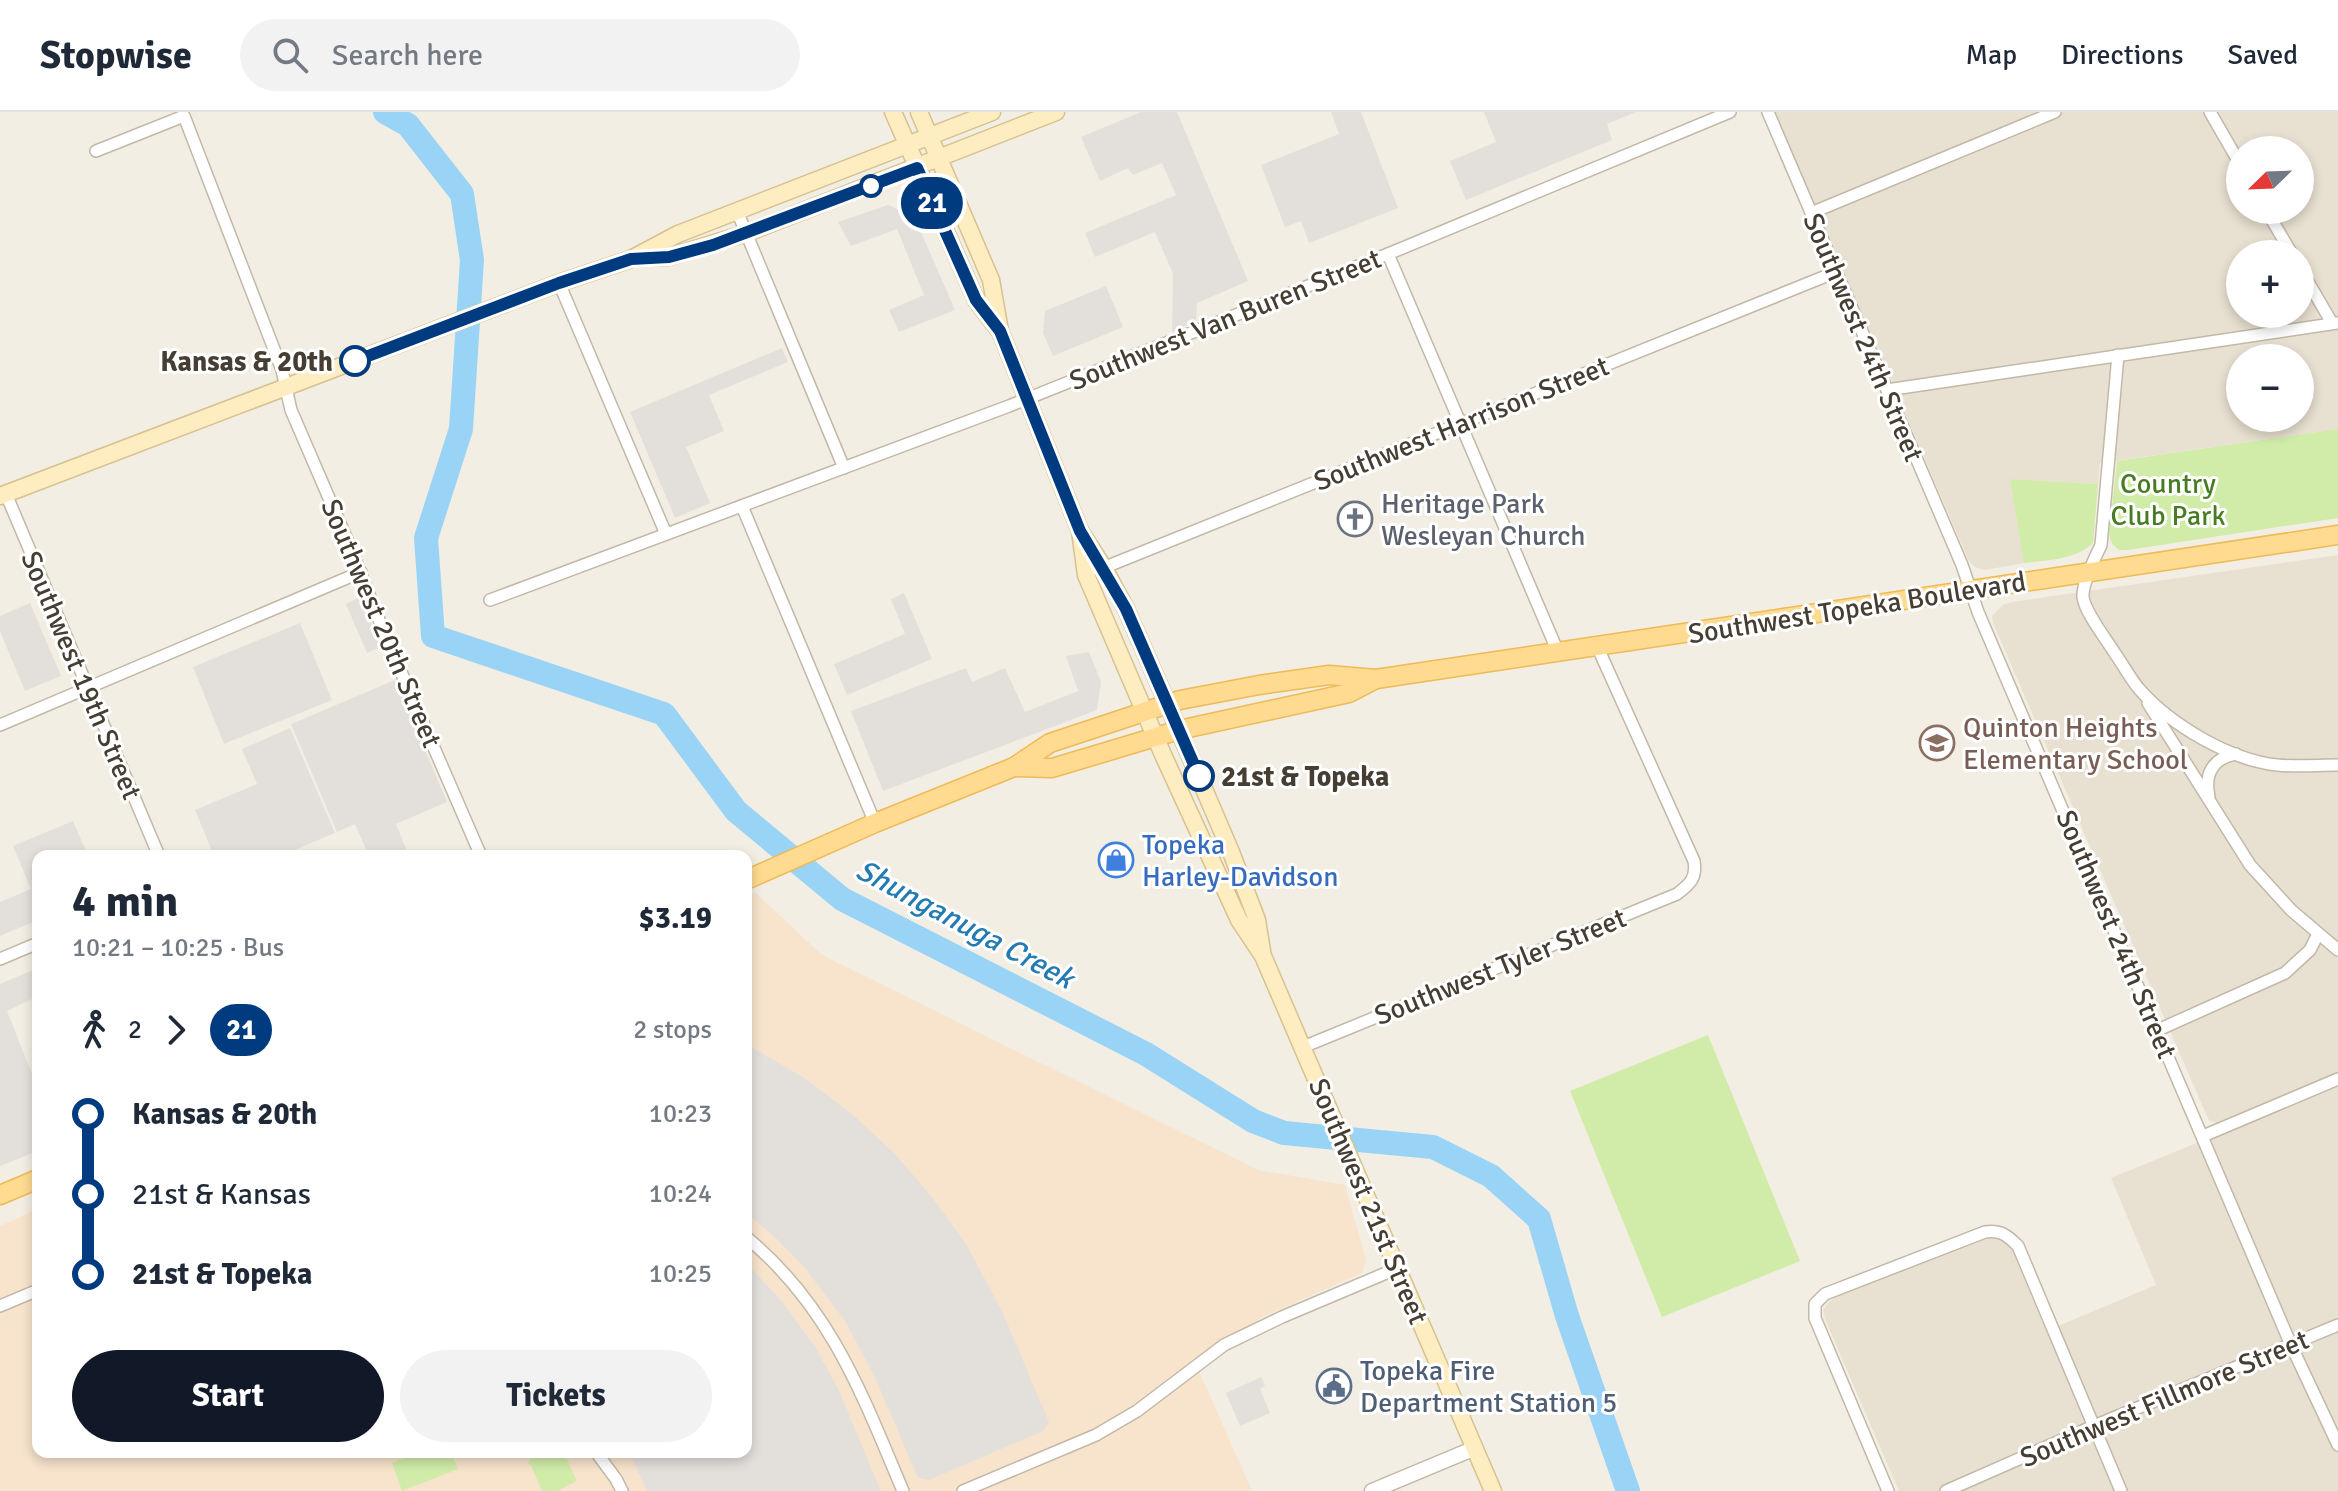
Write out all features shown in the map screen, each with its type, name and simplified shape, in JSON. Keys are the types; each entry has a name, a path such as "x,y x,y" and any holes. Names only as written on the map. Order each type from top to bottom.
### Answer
{"main road":[{"name":"Southwest 21st Street","path":"893,112 976,300 1000,331"},
{"name":"Southwest 21st Street","path":"919,112 991,280 1000,331 1080,531 1126,609 1231,852 1257,920 1263,956"},
{"path":"3,495 559,283 631,259 678,234 992,112"},
{"path":"631,259 669,257 747,233 1056,112"},
{"name":"Southwest 21st Street","path":"1080,531 1086,575 1145,713 1239,920 1263,956 1493,1491"},
{"name":"Southwest Topeka Boulevard","path":"752,877 1014,767 1050,743 1168,705 1259,685 1329,675 1376,679 2338,535"},
{"name":"Southwest Topeka Boulevard","path":"1014,767 1052,768 1155,736 1349,693 1376,679"},
{"path":"0,1195 32,1182"}],"street":[{"name":"Southwest Van Buren Street","path":"490,600 1027,398 1388,254 1730,112"},
{"name":"Southwest 24th Street","path":"1768,112 2291,1345 2338,1445"},
{"path":"1811,213 2055,112"},
{"path":"2210,112 2226,140"},
{"name":"Southwest 20th Street","path":"96,151 184,116 282,370 291,410 478,850"},
{"path":"737,211 844,468"},
{"path":"1388,254 1558,652"},
{"name":"Southwest Harrison Street","path":"1086,575 1836,272"},
{"path":"559,283 666,534"},
{"path":"1887,390 2335,323 2314,290"},
{"path":"2118,355 2101,545 2083,596 2090,613 2250,865 2270,888 2338,950"},
{"name":"Southwest 19th Street","path":"3,495 156,850"},
{"path":"742,506 875,823"},
{"path":"0,725 361,572"},
{"name":"Southwest Tyler Street","path":"1303,1047 1677,894 1693,881 1696,871 1694,861 1597,646"},
{"path":"2139,689 2178,723 2238,754 2277,765 2338,765"},
{"path":"2210,801 2207,778 2210,769 2220,758 2238,754"},
{"path":"2158,1030 2285,973 2310,950 2318,934"},
{"path":"0,959 32,946"},
{"path":"2203,1136 2338,1079"},
{"path":"1888,1491 1815,1318 1815,1304 1825,1294 1985,1232 1995,1231 2007,1235 2018,1246 2121,1491"},
{"path":"752,1242 798,1289 836,1343 856,1381 903,1491"},
{"path":"963,1491 1096,1435 1137,1411 1224,1345 1398,1268"},
{"path":"0,1306 32,1293"},
{"name":"Southwest Fillmore Street","path":"1946,1491 2338,1325"},
{"path":"1372,1491 1475,1448"},
{"path":"600,1458 622,1491"}],"shaded area":[{"path":"1141,112 1177,112 1248,281 1197,303 1196,321 1172,332 1173,274 1155,232 1095,257 1085,233 1176,195 1162,163 1133,175 1128,168 1100,181 1081,137"},
{"path":"1331,112 1361,112 1398,208 1309,243 1301,221 1285,227 1261,165 1339,134"},
{"path":"1484,112 1636,112 1607,124 1612,140 1466,200 1450,161 1496,142"},
{"path":"1775,112 2338,112 2338,429 2100,463 2098,484 2010,479 2024,563 1985,570 1969,561"},
{"path":"888,205 914,216 955,310 899,332 889,310 924,295 897,229 851,246 838,222"},
{"path":"1106,286 1123,327 1053,356 1043,333 1045,311"},
{"path":"782,348 788,362 709,395 724,431 686,447 710,503 675,518 630,412"},
{"path":"2338,555 2338,1073 2225,1122 2216,1123 2209,1120 2206,1114 1992,616 2004,604 2012,602"},
{"path":"904,593 932,659 847,695 834,664 905,634 891,599"},
{"path":"360,597 381,647 367,653 346,604"},
{"path":"30,603 61,676 25,691 0,631 0,616"},
{"path":"300,623 332,700 224,744 193,667"},
{"path":"1089,652 1101,682 1097,710 883,791 851,711 966,668 972,682 1005,668 1025,712 1078,691 1066,656"},
{"path":"395,680 447,802 396,824 407,850 366,850 355,824 337,832 291,724"},
{"path":"290,728 335,833 294,850 212,850 195,810 257,784 242,749"},
{"path":"73,821 85,850 32,850 32,923 0,936 0,902 31,889 13,846"},
{"path":"756,893 822,955 1258,1170 1345,1185 1366,1260 1362,1273 1262,1317 1195,1362 1252,1491 0,1491 0,1226 32,1212 32,1458 752,1458 752,895"},
{"path":"32,971 32,999 7,1011 32,1074 32,1153 0,1166 0,984"},
{"path":"752,1048 806,1079 852,1114 895,1154 932,1197 966,1244 1002,1311 1049,1422 1043,1431 929,1480 918,1478 874,1375 845,1321 806,1269 752,1218"},
{"path":"2338,1085 2338,1491 1899,1491 1825,1319 1823,1310 1828,1303 1835,1297 1989,1238 2005,1242 2012,1250 2046,1331 2156,1285 2111,1178"},
{"path":"752,1269 780,1299 816,1348 839,1391 881,1491 647,1491 632,1458 752,1458"},
{"path":"1261,1377 1265,1386 1260,1389 1270,1413 1240,1426 1226,1393"}],"green space":[{"name":"Country Club Park","path":"2338,429 2338,518 2128,550 2119,550 2112,544 2109,534 2117,461"},
{"path":"2010,479 2098,484 2093,543 2070,556 2024,563"},
{"path":"1708,1035 1800,1261 1662,1317 1570,1091"},
{"path":"403,1458 453,1458 458,1469 402,1491 392,1463"},
{"path":"530,1458 567,1458 576,1480 557,1491 542,1491 528,1464"}],"waterway":[{"name":"Shunganuga Creek","path":"385,112 408,125 462,194 472,260 461,429 426,538 433,636 664,714 736,811 842,899 1146,1054 1253,1121 1284,1133 1433,1147 1491,1176 1539,1219 1567,1316 1628,1491"}],"bus line":[{"name":"21","path":"355,361 559,283 631,259 669,257 713,245 917,168 976,300 1000,331 1080,531 1126,609 1199,776"}],"place":[{"name":"Kansas & 20th","path":"355,361"},
{"name":"Heritage Park Wesleyan Church","path":"1355,519"},
{"name":"Quinton Heights Elementary School","path":"1937,743"},
{"name":"21st & Topeka","path":"1199,776"},
{"name":"Topeka Harley-Davidson","path":"1116,860"},
{"name":"Topeka Fire Department Station 5","path":"1334,1386"}]}
